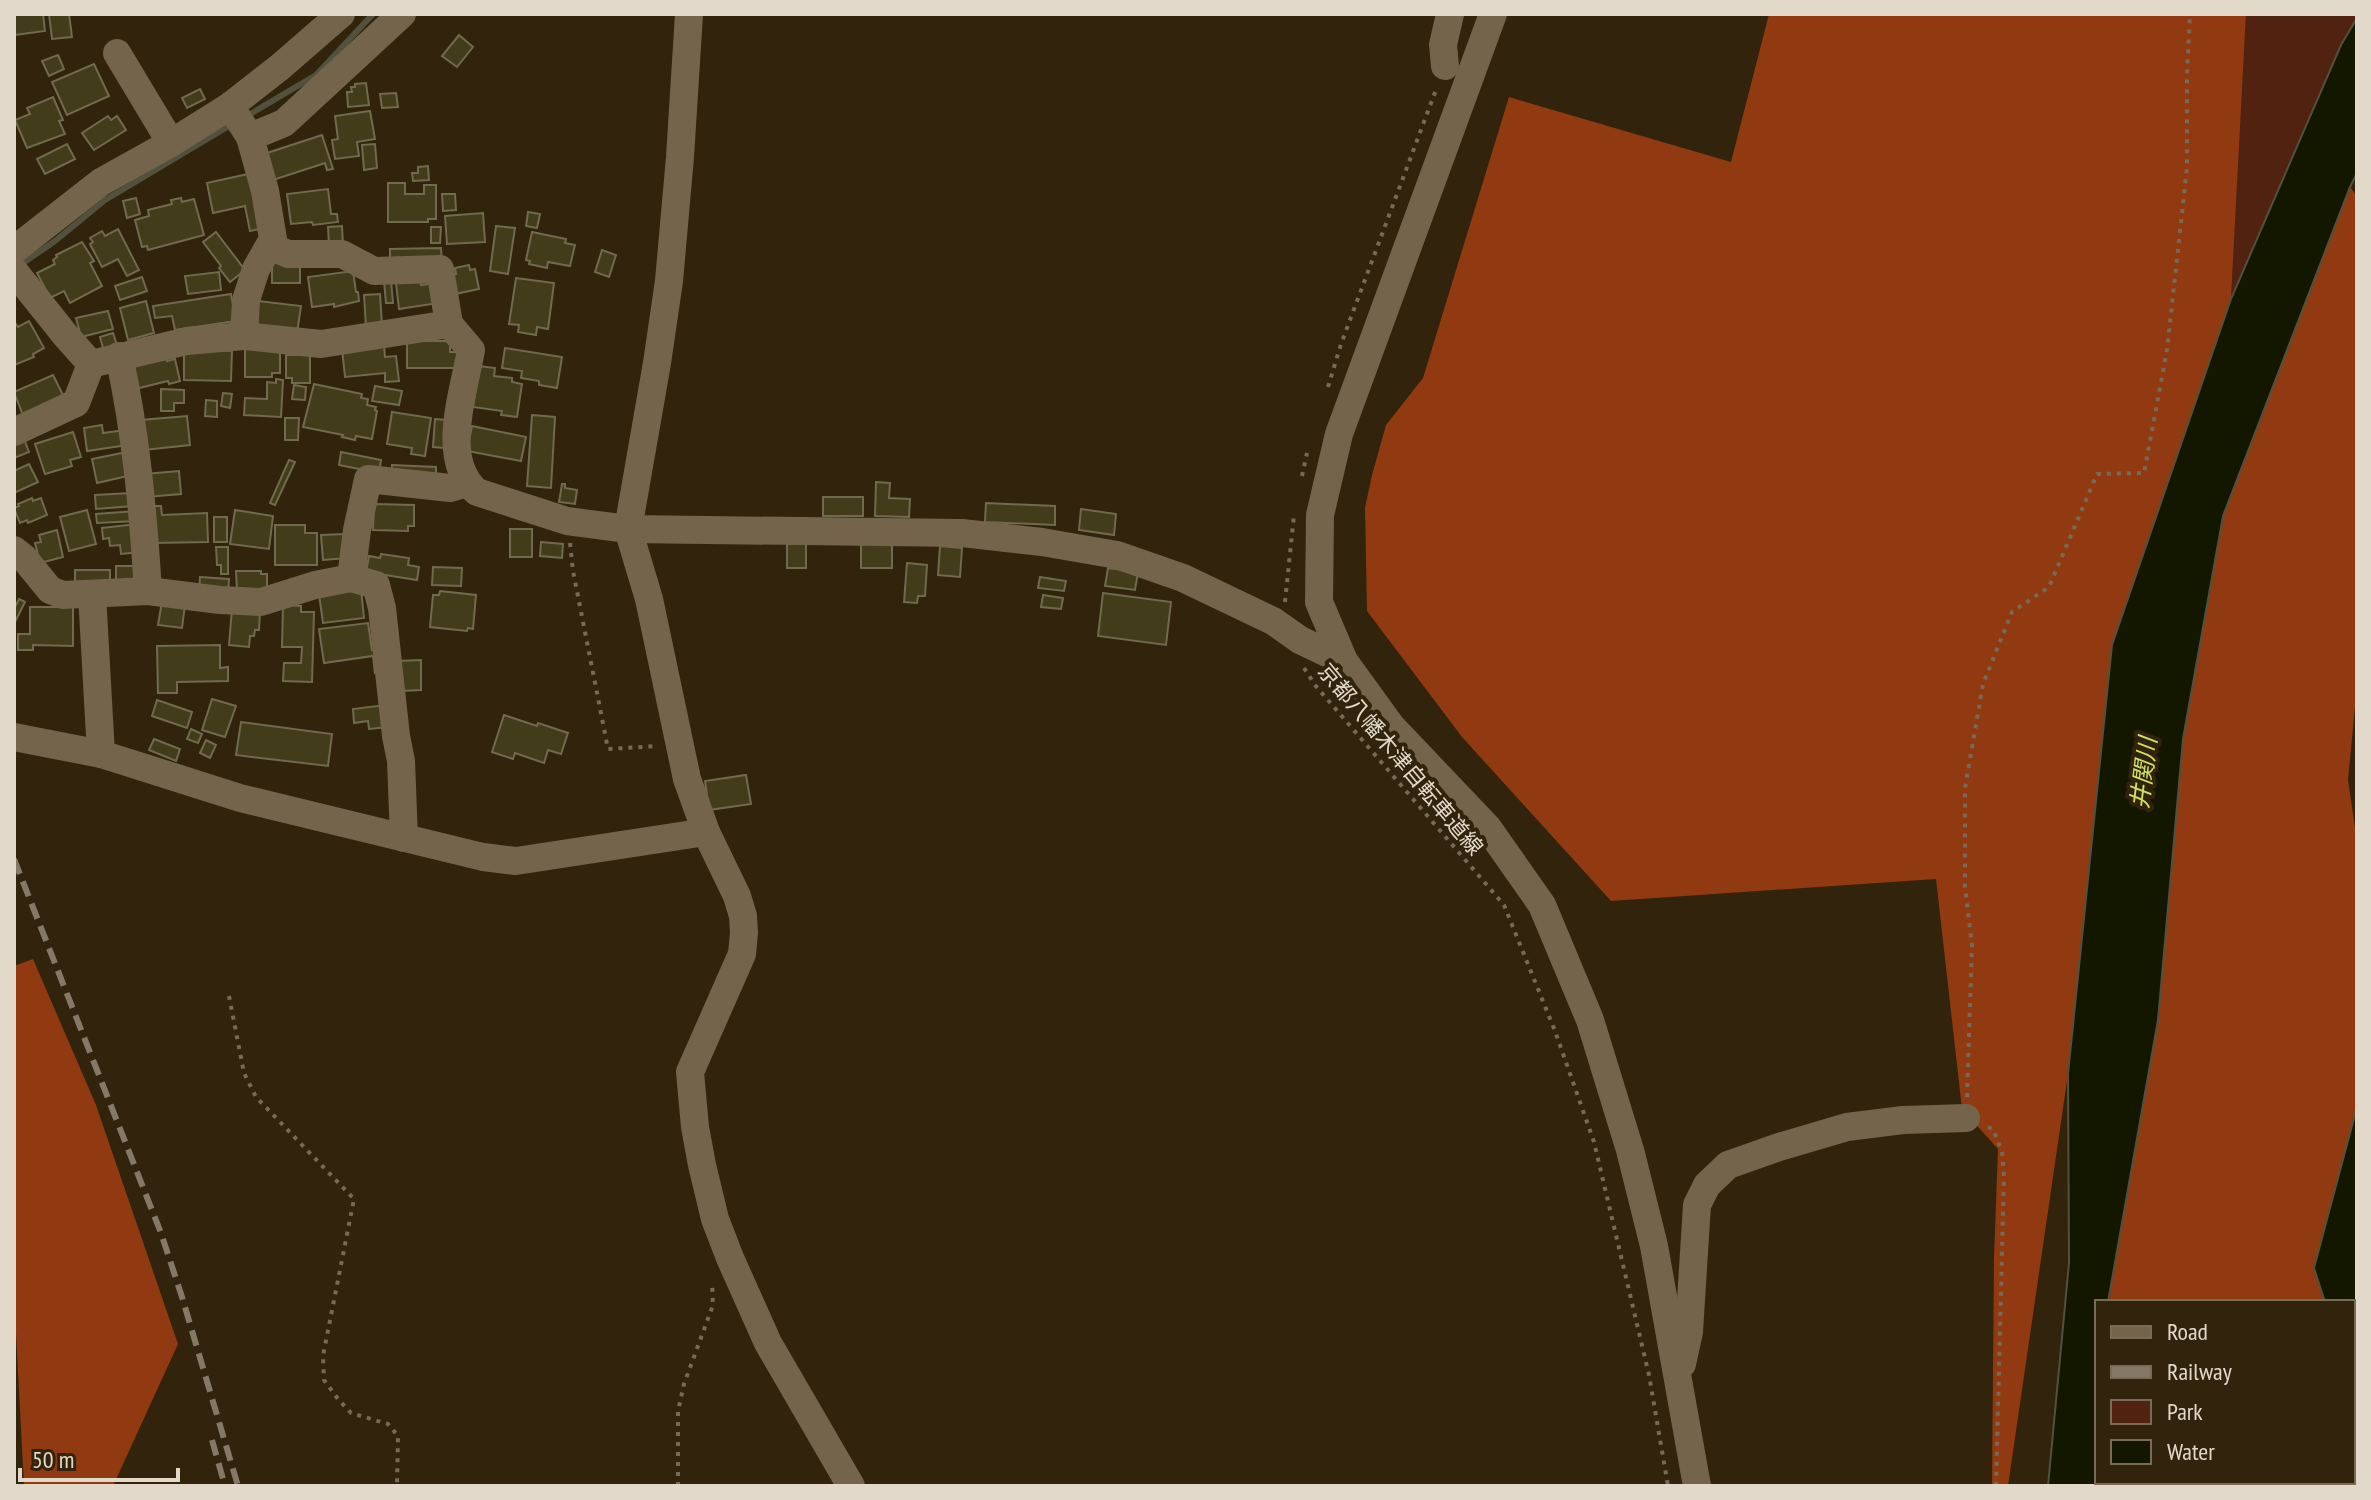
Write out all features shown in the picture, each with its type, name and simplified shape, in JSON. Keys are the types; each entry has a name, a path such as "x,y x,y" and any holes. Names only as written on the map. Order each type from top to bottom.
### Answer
{"street":[{"path":"241,123 280,67 341,14"},
{"path":"91,364 16,272 101,182 171,143 241,123 284,123 402,14"},
{"path":"689,14 669,281 628,529 649,599 687,779 706,832 737,896 743,916 742,954 690,1072 702,1165 715,1219 768,1343 851,1486"},
{"path":"1445,66 1443,45 1450,14"},
{"path":"1493,14 1339,434 1320,515 1319,602 1344,661 1391,726 1488,828 1542,905 1590,1020 1630,1150 1654,1246 1697,1486"},
{"path":"117,53 171,143"},
{"path":"241,123 265,191 273,239 256,269 246,300 244,336"},
{"path":"270,246 288,254 342,254 374,271 440,269 449,324 471,350 459,409 456,451 467,483 477,492 567,521 628,529 962,533 1117,555 1183,578 1273,621 1300,640 1344,661"},
{"path":"91,364 187,341 244,336 321,344 449,324"},
{"path":"119,356 129,402 142,498 148,591"},
{"path":"14,432 76,403 91,364"},
{"path":"351,578 368,479 450,488 467,483"},
{"path":"14,550 50,590 63,595 148,591 261,602 315,585 351,578 376,585 382,608 401,761 404,838"},
{"path":"92,594 101,754"},
{"path":"14,737 101,754 240,798 483,857 516,861 706,832"},
{"path":"1679,1375 1689,1332 1697,1205 1707,1185 1728,1165 1847,1127 1903,1120 1966,1118"}],"path":[{"path":"1996,1486 2004,1176 2002,1152 1993,1129 1966,1118 1972,945 1965,887 1965,788 1983,684 2012,612 2049,587 2097,474 2144,473 2167,350 2187,168 2190,14"},
{"path":"1328,387 1341,344 1445,66"},
{"path":"1300,485 1310,444"},
{"path":"1273,621 1283,614 1294,511"},
{"path":"567,521 573,571 608,749 680,746"},
{"name":"京都八幡木津自転車道線","path":"1298,659 1315,685 1504,905 1555,1031 1594,1142 1649,1375 1668,1486"},
{"path":"229,996 244,1073 256,1097 354,1199 323,1356 324,1380 351,1413 388,1424 398,1436 397,1486"},
{"path":"678,1486 678,1411 684,1384 713,1305 712,1278"}],"green space":[{"path":"2246,14 2357,14 2357,18 2341,45 2231,299"}],"shaded area":[{"path":"1769,14 2246,14 2231,299 2112,645 2068,1074 2008,1486 1992,1486 1998,1149 1962,1109 1936,879 1611,901 1462,737 1367,611 1365,508 1372,475 1386,425 1423,378 1509,97 1731,162"},
{"path":"2350,187 2357,196 2357,686 2348,780 2357,841 2357,1107 2314,1267 2324,1300 2110,1300 2158,1020 2183,739 2223,516"},
{"path":"33,959 96,1105 178,1344 113,1486 24,1486 14,1295 14,966"},
{"path":"2355,1398 2357,1486 2129,1486 2355,1484"}],"water":[{"name":"井関川","path":"2357,18 2357,173 2223,516 2183,739 2158,1020 2108,1300 2095,1300 2095,1486 2048,1486 2069,1263 2068,1074 2112,645 2231,299 2341,45"},
{"path":"2357,1107 2357,1404 2355,1300 2324,1300 2314,1268"}],"building":[{"path":"14,14 43,14 45,31 15,35 14,38"},
{"path":"49,14 69,14 72,37 52,39"},
{"path":"459,35 473,47 457,67 442,56"},
{"path":"58,55 64,69 49,76 42,61"},
{"path":"94,64 109,96 67,115 52,82"},
{"path":"366,83 369,105 348,107 347,92 352,92 351,87 355,84"},
{"path":"200,89 205,99 187,108 182,98"},
{"path":"396,93 398,107 382,108 380,94"},
{"path":"53,97 63,120 59,121 65,134 27,148 15,120 30,114 27,108"},
{"path":"370,111 375,139 357,142 359,156 335,159 332,140 338,139 335,116"},
{"path":"108,116 111,120 117,116 126,130 94,150 82,133"},
{"path":"322,135 333,169 327,170 325,163 273,180 264,154"},
{"path":"67,144 75,159 45,174 37,159"},
{"path":"375,144 377,168 364,170 362,145"},
{"path":"428,166 429,180 413,181 412,173 418,173 418,167"},
{"path":"248,174 264,228 250,231 245,206 213,213 207,183"},
{"path":"388,183 405,183 405,194 424,194 424,185 436,185 436,219 428,219 428,222 388,222"},
{"path":"328,189 331,214 337,214 338,222 291,224 287,194"},
{"path":"442,194 455,194 456,210 443,211"},
{"path":"136,198 140,214 127,218 123,201"},
{"path":"181,198 182,202 194,199 204,235 148,250 147,246 142,247 135,220 149,216 148,210 172,204 171,200"},
{"path":"528,212 540,214 537,228 526,226"},
{"path":"483,213 485,242 447,244 445,216"},
{"path":"342,226 343,246 329,247 328,227"},
{"path":"496,226 515,228 508,274 490,271"},
{"path":"431,227 441,227 440,243 431,243"},
{"path":"118,229 139,270 127,276 118,259 102,267 90,244 93,242 90,238 102,231 105,236"},
{"path":"216,232 245,270 230,282 203,242"},
{"path":"532,232 566,239 565,243 575,245 570,266 548,262 547,268 529,264 530,261 526,260"},
{"path":"82,242 94,261 90,263 102,286 70,303 64,291 50,298 37,273 55,264 53,260 56,255"},
{"path":"441,248 442,262 390,262 390,249"},
{"path":"602,250 616,255 609,277 595,272"},
{"path":"272,262 300,262 300,283 272,283"},
{"path":"469,265 470,270 475,269 479,289 455,294 451,275 456,274 455,268"},
{"path":"353,271 359,301 334,307 334,304 312,307 308,277"},
{"path":"219,272 221,290 188,294 185,276"},
{"path":"142,277 147,291 120,300 115,286"},
{"path":"516,278 554,283 548,329 537,327 536,335 518,332 519,325 509,324"},
{"path":"420,279 421,285 435,283 438,303 399,309 396,283"},
{"path":"391,280 393,303 386,303 384,281"},
{"path":"231,294 236,321 175,330 172,316 155,318 153,306"},
{"path":"380,294 382,325 366,327 364,295"},
{"path":"146,301 154,333 128,340 120,308"},
{"path":"258,301 301,306 297,333 254,327"},
{"path":"108,311 113,329 81,337 76,318"},
{"path":"14,321 18,327 29,321 44,348 33,354 34,357 14,365"},
{"path":"113,333 118,348 104,352 100,337"},
{"path":"407,341 450,341 450,352 459,352 459,368 407,368"},
{"path":"384,345 385,357 396,356 399,381 385,382 385,373 345,377 342,349"},
{"path":"245,347 280,347 280,373 272,373 272,377 245,377"},
{"path":"505,348 562,357 557,388 521,378 522,371 502,368"},
{"path":"184,349 232,351 231,381 184,380"},
{"path":"166,354 167,361 175,359 180,381 135,389 129,362"},
{"path":"286,355 310,355 310,383 292,383 292,378 286,378"},
{"path":"479,366 495,368 494,376 512,378 512,382 522,384 517,417 501,415 502,411 473,407"},
{"path":"53,375 65,399 24,418 14,392"},
{"path":"276,379 283,380 281,417 244,415 245,398 267,399 267,382 276,383"},
{"path":"314,384 362,394 361,398 368,399 367,405 376,407 377,411 372,439 356,436 355,440 303,427"},
{"path":"294,385 306,387 305,400 292,399"},
{"path":"375,386 402,391 399,405 372,401"},
{"path":"161,389 184,390 184,403 174,403 174,411 161,411"},
{"path":"223,393 232,394 230,408 221,406"},
{"path":"206,400 217,401 217,417 205,416"},
{"path":"392,412 431,418 425,456 411,454 412,448 387,444"},
{"path":"532,415 555,417 551,488 527,486"},
{"path":"187,416 190,445 144,450 141,420"},
{"path":"285,418 299,418 298,440 285,440"},
{"path":"435,419 446,420 444,448 433,447"},
{"path":"102,425 103,433 125,430 128,445 87,451 84,428"},
{"path":"472,426 526,437 521,461 467,451"},
{"path":"73,432 81,457 70,460 72,466 45,474 35,444"},
{"path":"24,439 29,452 14,458 14,444"},
{"path":"127,452 132,475 97,483 92,459"},
{"path":"341,452 381,460 379,473 339,465"},
{"path":"289,460 295,462 275,505 270,503"},
{"path":"29,464 38,482 14,493 14,471"},
{"path":"392,465 436,467 436,478 391,476"},
{"path":"179,471 181,494 147,497 145,474"},
{"path":"876,482 890,483 889,498 910,499 909,517 875,516"},
{"path":"562,484 565,488 577,490 575,504 559,502"},
{"path":"131,493 133,506 96,509 95,495"},
{"path":"823,497 863,497 863,516 823,516"},
{"path":"32,498 33,501 41,498 47,515 20,523 14,508"},
{"path":"986,503 1055,506 1055,525 985,522"},
{"path":"374,504 414,505 414,526 408,526 408,531 373,530"},
{"path":"152,506 161,506 162,515 207,513 208,542 153,543"},
{"path":"1081,509 1116,514 1114,535 1079,530"},
{"path":"87,510 96,544 69,551 60,517"},
{"path":"235,510 273,516 269,549 230,544"},
{"path":"136,511 137,521 97,523 96,514"},
{"path":"214,517 227,517 227,542 214,542"},
{"path":"137,524 140,552 121,554 120,545 110,546 109,538 103,539 102,528"},
{"path":"275,525 305,525 305,533 317,533 317,565 275,565"},
{"path":"510,529 532,529 532,557 510,557"},
{"path":"57,530 63,557 40,563 35,543 41,542 39,535"},
{"path":"345,534 347,558 323,560 321,535"},
{"path":"861,541 892,541 892,568 861,568"},
{"path":"541,542 563,544 562,558 540,556"},
{"path":"787,544 806,544 806,568 787,568"},
{"path":"940,546 962,548 960,577 938,575"},
{"path":"216,547 228,547 228,574 221,574 221,565 217,565"},
{"path":"381,554 409,558 408,565 419,567 417,580 366,572 369,556 380,558"},
{"path":"907,563 927,565 925,596 918,596 917,603 904,602"},
{"path":"116,566 140,566 140,581 116,581"},
{"path":"433,567 462,568 461,586 432,585"},
{"path":"1108,568 1138,572 1135,590 1105,586"},
{"path":"75,570 110,570 110,582 75,582"},
{"path":"236,571 261,571 261,574 267,574 267,591 237,592"},
{"path":"200,577 229,579 228,593 199,591"},
{"path":"1040,577 1066,581 1064,591 1038,588"},
{"path":"361,589 364,618 323,623 319,594"},
{"path":"440,591 476,595 473,629 430,627 433,595 439,595"},
{"path":"1103,593 1171,602 1166,645 1098,636"},
{"path":"1043,595 1063,598 1061,609 1041,607"},
{"path":"19,599 25,602 14,624 14,609"},
{"path":"162,601 185,605 182,628 158,625"},
{"path":"283,605 301,606 301,612 314,612 312,682 283,681 284,663 301,663 302,647 282,647"},
{"path":"30,607 73,607 73,646 33,645 33,650 18,650 18,634 30,634"},
{"path":"232,609 260,611 259,630 250,636 249,647 229,645"},
{"path":"368,623 372,650 378,649 375,674 373,656 324,663 319,629"},
{"path":"220,645 220,668 228,667 228,681 177,682 177,693 158,693 157,646"},
{"path":"421,660 421,690 401,691 398,661"},
{"path":"212,699 236,706 225,737 202,730"},
{"path":"157,700 192,712 187,728 152,716"},
{"path":"385,705 388,727 369,729 368,721 354,723 353,709"},
{"path":"504,715 568,733 561,754 548,750 544,763 515,753 513,759 492,752"},
{"path":"241,722 332,734 328,766 236,755"},
{"path":"191,729 202,734 198,743 187,739"},
{"path":"154,739 180,749 176,761 149,750"},
{"path":"206,740 216,745 210,758 200,753"},
{"path":"746,775 751,804 709,810 705,781"}],"waterway":[{"path":"247,116 316,75 373,14"},
{"path":"20,265 105,200 234,123"}],"railway":[{"path":"14,859 161,1233 238,1486"},
{"path":"212,1440 225,1486"}]}
